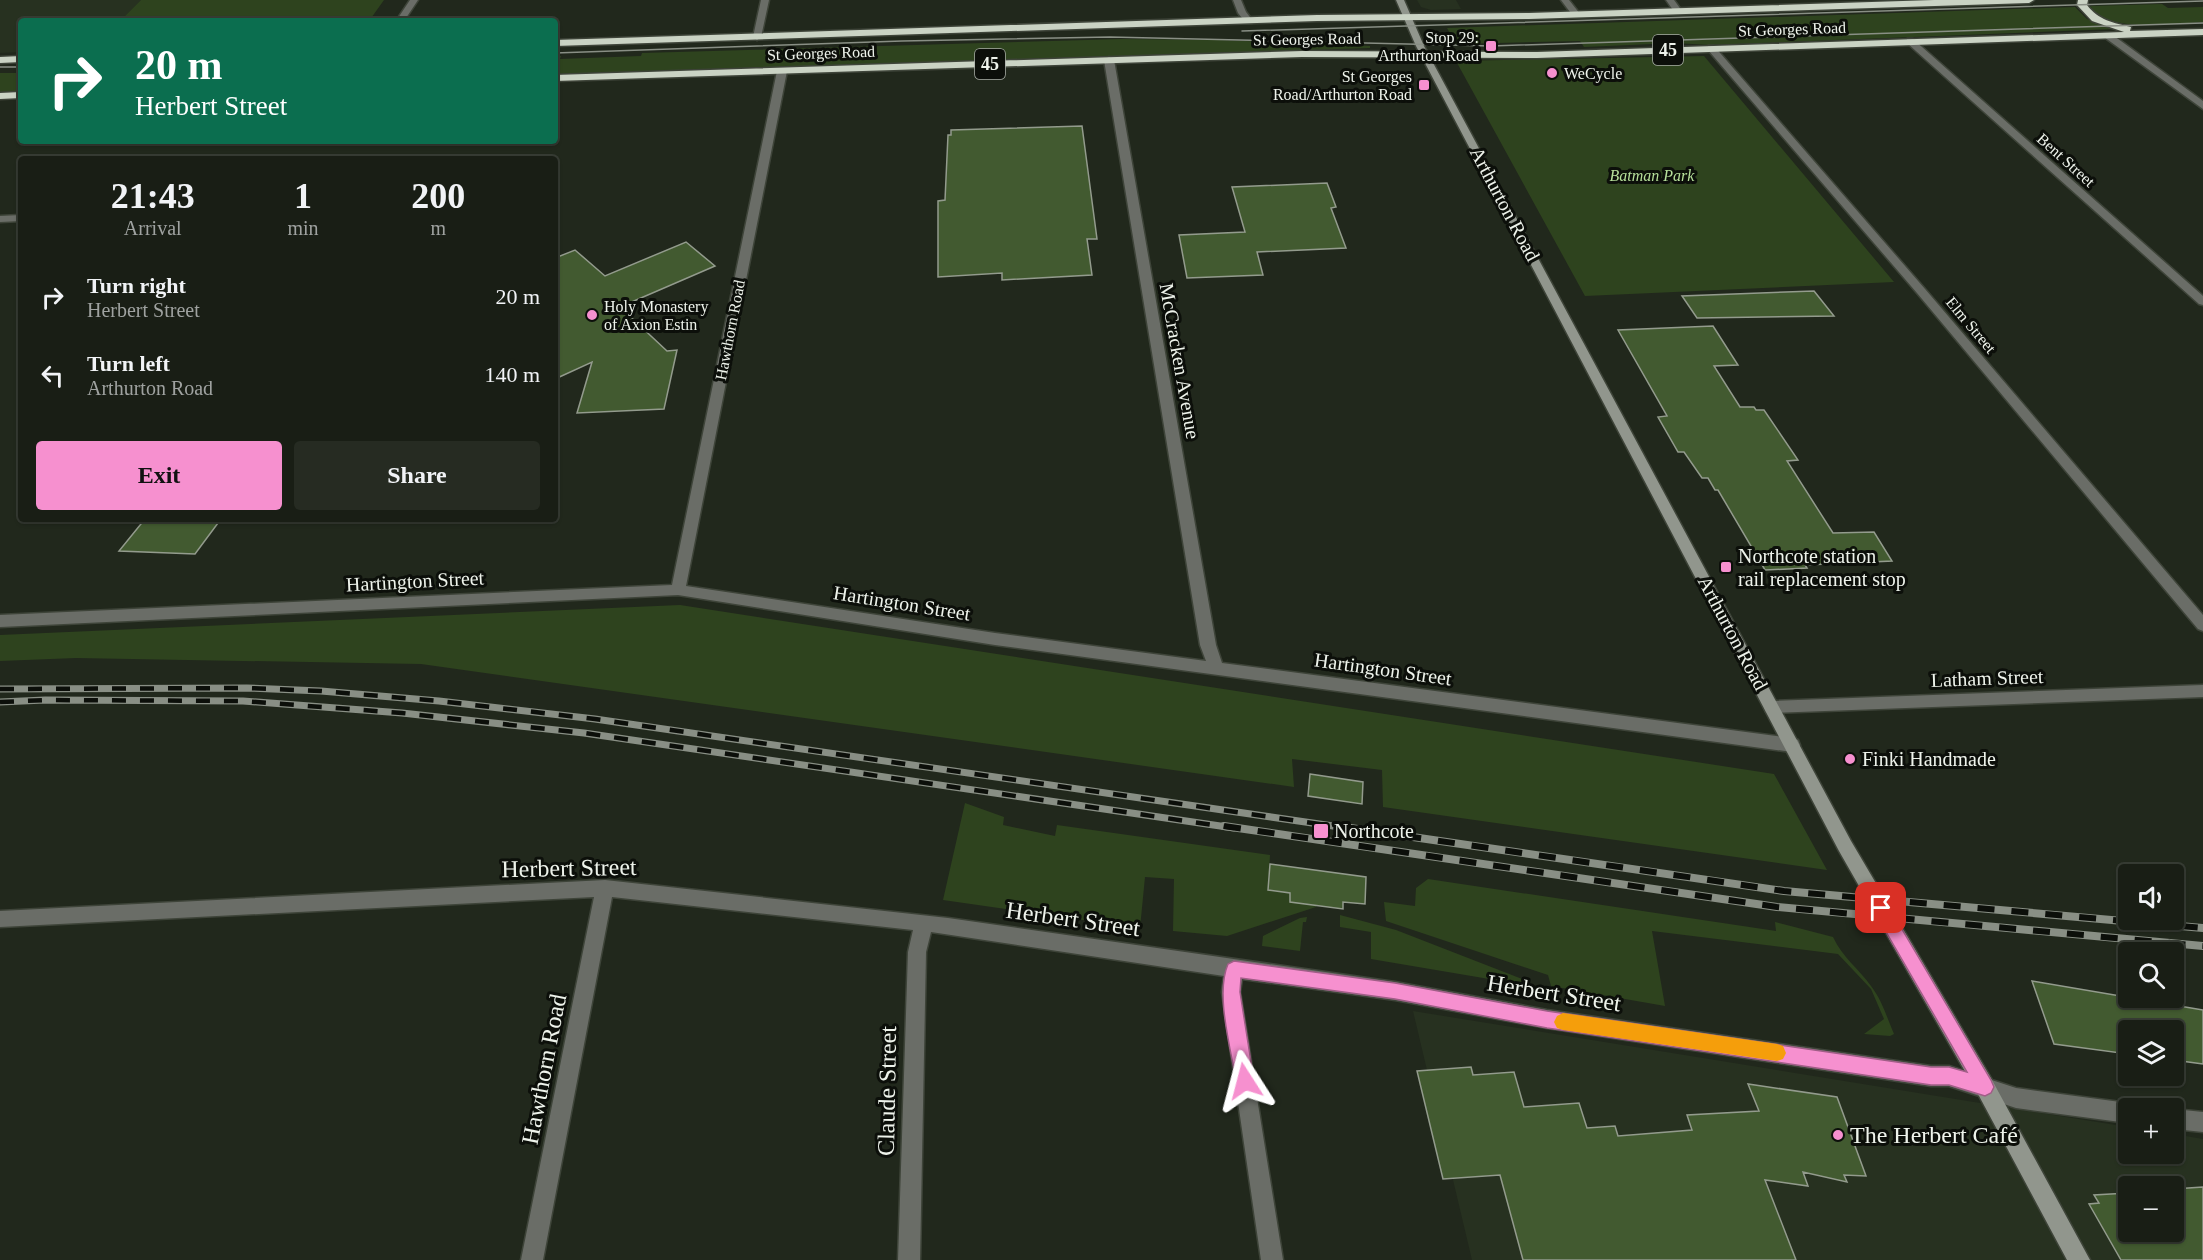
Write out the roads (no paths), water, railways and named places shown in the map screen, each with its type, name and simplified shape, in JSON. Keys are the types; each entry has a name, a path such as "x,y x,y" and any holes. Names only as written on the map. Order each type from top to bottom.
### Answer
{"highway":[{"name":"St Georges Road","path":"558,43 1249,21 1678,11 1876,2 2029,0"},
{"path":"2083,0 2082,5 2088,14 2098,20 2149,33"},
{"name":"St Georges Road","path":"558,78 1331,54 1526,56 2203,32"},
{"path":"0,60 18,59"},
{"path":"0,96 18,95"}],"street":[{"path":"402,18 414,0"},
{"path":"757,37 765,0"},
{"path":"1237,0 1242,13 1249,21"},
{"name":"Arthurton Road","path":"1400,0 1426,55 1845,846 1985,1087 2079,1260"},
{"path":"1565,0 1576,14"},
{"path":"1670,0 1678,11"},
{"path":"2107,35 2203,106"},
{"name":"Bent Street","path":"1910,41 2203,302"},
{"name":"Elm Street","path":"1711,48 1921,291 2203,625"},
{"name":"McCracken Avenue","path":"1109,60 1208,645 1216,668"},
{"name":"Hawthorn Road","path":"678,590 782,70"},
{"path":"0,219 18,218"},
{"name":"Hartington Street","path":"0,621 678,590 995,639 1792,745"},
{"name":"Latham Street","path":"1772,707 2203,691"},
{"name":"Hawthorn Road","path":"532,1260 605,888"},
{"name":"Herbert Street","path":"0,919 605,888 924,924 1395,991 1547,1020 1931,1076 1949,1076 2016,1098 2118,1112"},
{"name":"Claude Street","path":"909,1260 917,952 924,924"},
{"path":"1234,969 1231,992 1272,1260"},
{"path":"2184,1120 2203,1122"}],"tram line":[{"path":"1242,31 2203,1"},
{"path":"558,53 902,41 1110,37 1491,46 2203,23"},
{"path":"0,67 18,67"}],"railway":[{"path":"0,689 247,688 321,691 439,701 595,719 1347,828"},
{"path":"0,702 45,700 243,701 402,713 584,733 1234,828"},
{"path":"1224,826 1777,907 2203,946"},
{"path":"1337,826 1784,891 2203,928"}],"place":[{"name":"Stop 29: Arthurton Road","path":"1491,46"},
{"name":"WeCycle","path":"1552,73"},
{"name":"St Georges Road/Arthurton Road","path":"1424,85"},
{"name":"Holy Monastery of Axion Estin","path":"592,315"},
{"name":"Northcote station rail replacement stop","path":"1726,567"},
{"name":"Finki Handmade","path":"1850,759"},
{"name":"Northcote","path":"1321,831"},
{"name":"The Herbert Café","path":"1838,1135"}],"park label":[{"name":"Batman Park","path":"1652,175"}]}
